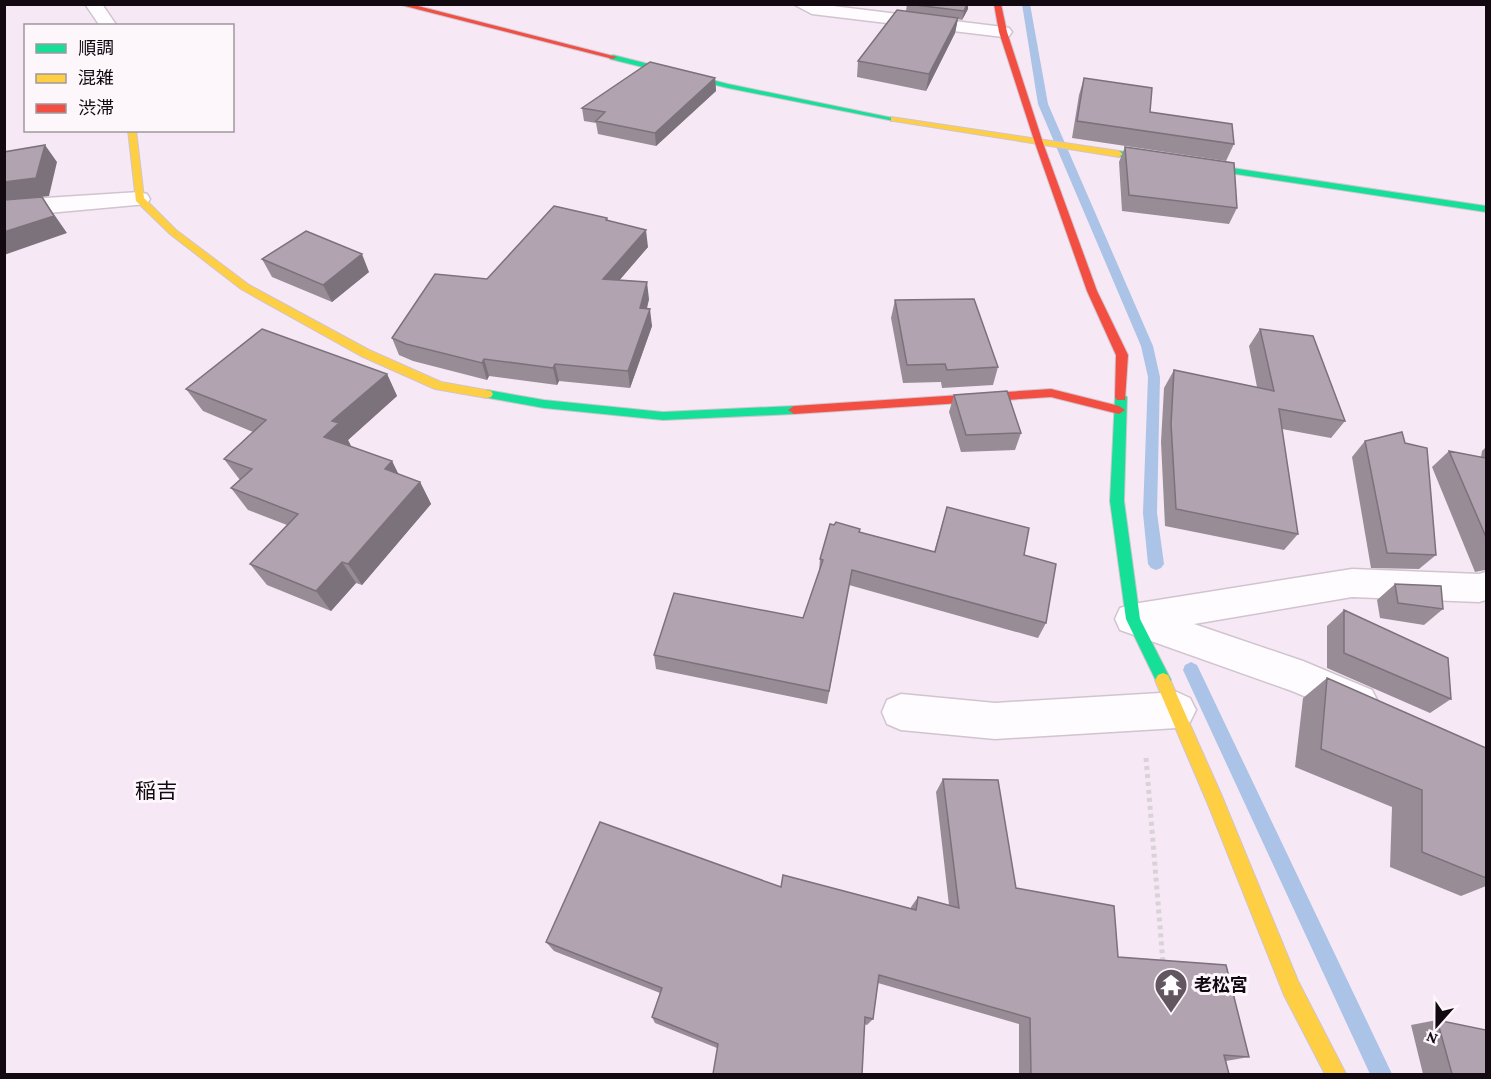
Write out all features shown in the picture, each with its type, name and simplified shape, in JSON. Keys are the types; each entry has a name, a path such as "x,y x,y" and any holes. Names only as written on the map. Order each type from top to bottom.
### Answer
{"street":[{"path":"93,4 108,24"},
{"path":"400,4 810,104 1039,143 1486,209"},
{"path":"801,4 812,9 1003,32"},
{"path":"997,4 1003,32 1039,143 1092,291 1122,355 1117,501 1133,619 1159,712 1291,988 1336,1074"},
{"path":"132,132 139,200 173,232 245,287 364,353 439,386 544,404 663,416 785,411 1051,393 1119,410"},
{"path":"4,210 30,206 139,200"},
{"path":"1133,619 1352,583 1479,588 1486,586"},
{"path":"1133,619 1303,678 1390,716"},
{"path":"902,712 995,721 1159,712"}],"path":[{"path":"1159,712 1164,970"}],"building":[{"path":"907,4 967,4 964,11"},
{"path":"897,10 958,18 929,74 858,61"},
{"path":"650,62 715,78 655,133 596,121 605,112 582,108"},
{"path":"1084,78 1152,88 1150,112 1232,124 1234,144 1077,121"},
{"path":"45,145 36,178 4,182 4,152"},
{"path":"1125,147 1234,163 1237,208 1129,195"},
{"path":"42,197 54,216 4,232 4,200"},
{"path":"554,206 646,230 603,279 647,282 640,308 650,309 628,371 555,364 553,368 484,359 482,363 406,344 392,338 435,274 487,279"},
{"path":"306,231 362,254 323,285 262,259"},
{"path":"974,299 998,367 947,370 945,364 907,365 895,300"},
{"path":"262,329 387,374 332,421 339,423 324,437 392,461 385,469 420,482 348,564 342,562 316,591 250,564 298,514 231,488 252,469 224,459 266,420 186,389"},
{"path":"1260,329 1313,336 1345,421 1279,409 1298,534 1176,509 1171,424 1174,370 1274,391"},
{"path":"1007,391 1021,433 966,435 954,395"},
{"path":"1402,432 1405,443 1427,448 1436,555 1387,553 1365,441"},
{"path":"1449,451 1486,458 1486,537"},
{"path":"947,507 1029,528 1024,555 1056,564 1046,623 852,570 829,691 654,655 674,593 803,618 823,560 820,559 830,524 834,525 836,522 860,529 859,532 935,552"},
{"path":"1395,584 1441,586 1443,609 1398,603"},
{"path":"1344,610 1448,658 1451,699 1344,653"},
{"path":"1327,678 1486,748 1486,878 1422,852 1422,790 1321,749"},
{"path":"943,779 998,780 1016,888 1114,906 1118,957 1226,965 1249,1057 1224,1055 1229,1074 1031,1074 1030,1018 879,975 873,1019 865,1017 862,1074 713,1074 718,1044 652,1017 662,988 546,942 600,822 781,887 783,875 916,910 918,897 959,908"},
{"path":"1437,1020 1486,1030 1486,1074 1452,1074"}],"waterway":[{"path":"1026,4 1043,104 1147,346 1154,377 1150,513 1156,564"},
{"path":"1191,670 1381,1074"}],"traffic: fast":[{"path":"613,57 728,86 894,119"},
{"path":"1119,154 1486,209"},
{"path":"487,394 544,404 663,416 794,410"},
{"path":"1121,397 1117,501 1133,619 1163,680"}],"traffic: slow":[{"path":"894,119 1119,154"},
{"path":"132,132 139,199 173,232 245,287 365,353 439,386 487,394"},
{"path":"1163,680 1215,800 1291,988 1336,1074"}],"traffic: jam":[{"path":"400,4 613,57"},
{"path":"997,4 1003,32 1039,143 1092,291 1122,355 1121,397"},
{"path":"794,410 1051,393 1119,410"}],"place":[{"name":"老松宮","path":"1171,1014"}],"district":[{"name":"稲吉","path":"156,791"}]}
